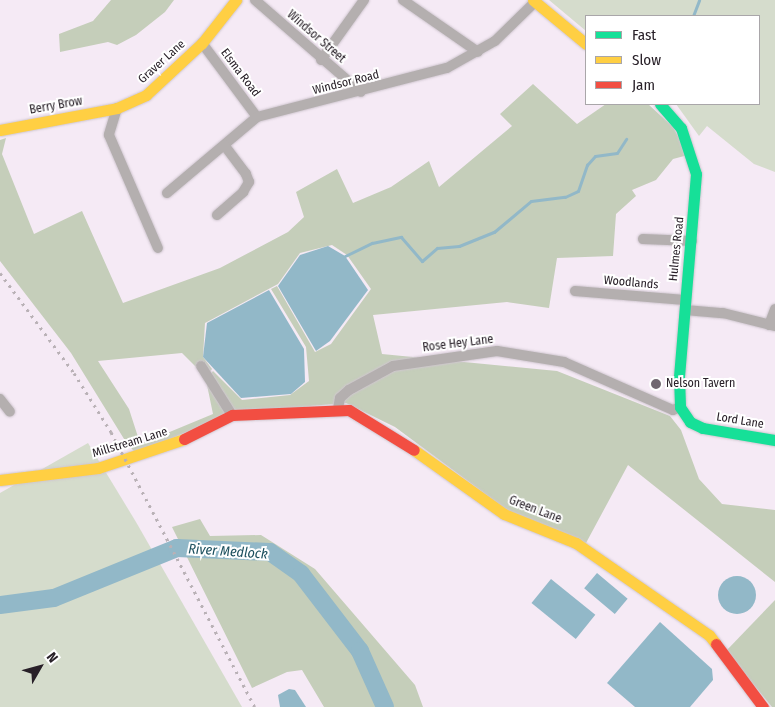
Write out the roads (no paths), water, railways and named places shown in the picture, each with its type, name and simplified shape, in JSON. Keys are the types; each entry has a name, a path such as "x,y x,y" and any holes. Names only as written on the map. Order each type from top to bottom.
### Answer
{"street":[{"name":"Graver Lane","path":"117,108 146,95 202,44 236,0"},
{"name":"Windsor Street","path":"255,0 321,60 361,92"},
{"path":"321,60 364,0"},
{"path":"403,0 478,52"},
{"path":"534,1 585,43"},
{"name":"Windsor Road","path":"167,193 257,117 361,92 447,68 478,52 494,41 534,1"},
{"name":"Elsma Road","path":"202,44 257,117"},
{"name":"Hulmes Road","path":"661,105 681,128 692,159 696,192 679,377 680,407"},
{"path":"117,108 109,128 110,137 158,248"},
{"name":"Berry Brow","path":"0,130 117,108"},
{"path":"217,215 243,192 249,182 246,174 224,146"},
{"path":"643,239 692,240"},
{"name":"Woodlands","path":"576,291 685,305 772,325"},
{"path":"772,325 775,309"},
{"name":"Rose Hey Lane","path":"338,409 340,398 349,390 393,366 497,350 564,362 673,410 680,407"},
{"path":"202,366 232,415"},
{"path":"0,398 10,412"},
{"name":"Lord Lane","path":"680,407 690,422 703,428 775,440"},
{"name":"Green Lane","path":"232,415 338,409 350,410 368,420 504,514 554,532 594,555 709,636 763,707"},
{"name":"Millstream Lane","path":"0,480 98,468 168,447 232,415"}],"water":[{"path":"328,246 345,256 368,290 330,341 316,351 278,286 300,255"},
{"path":"269,290 304,349 305,382 291,394 241,398 203,357 207,323"},
{"path":"597,573 628,599 615,614 584,588"},
{"path":"737,576 750,582 756,595 750,608 737,614 724,608 718,595 724,582"},
{"path":"551,579 595,615 576,639 531,603"},
{"path":"660,622 712,669 713,680 690,707 635,707 607,683"},
{"path":"289,689 295,690 306,707 280,707 278,695"}],"waterway":[{"path":"693,15 699,0"},
{"path":"345,256 372,243 401,237 422,261 437,248 459,246 494,232 531,201 565,197 578,191 587,165 595,156 617,153 626,139"},
{"name":"River Medlock","path":"0,605 54,598 177,548 270,552 301,574 360,651 385,707"}],"railway":[{"path":"0,273 74,373 111,432 255,707"}],"place":[{"name":"Nelson Tavern","path":"656,384"}]}
